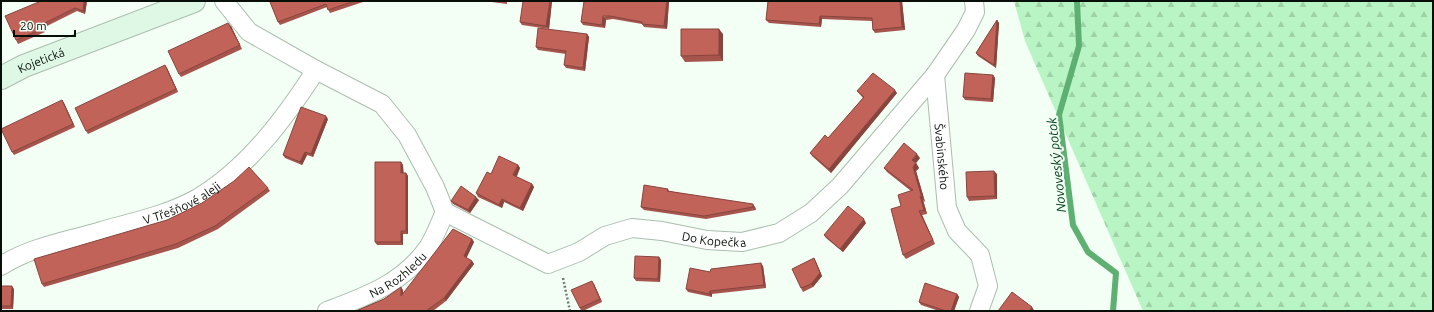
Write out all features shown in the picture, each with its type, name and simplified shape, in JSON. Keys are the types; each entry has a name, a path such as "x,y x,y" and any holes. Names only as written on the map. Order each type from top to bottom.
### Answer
{"street":[{"name":"Kojetická","path":"1,78 24,66 194,1"},
{"path":"224,1 248,32 316,70 382,104 407,135 435,187 445,212"},
{"path":"935,75 966,30 975,12 974,1"},
{"name":"V Třešňové aleji","path":"1,266 24,254 165,212 198,198 230,174 257,149 299,96 316,70"},
{"name":"Do Kopečka","path":"445,212 548,264 579,252 605,236 632,228 662,231 707,240 742,242 779,233 811,213 840,186 935,75"},
{"name":"Švabinského","path":"935,75 947,208 957,231 980,255 988,286 979,311"},
{"name":"Na Rozhledu","path":"327,311 375,293 405,272 429,246 445,212"}],"path":[{"path":"558,260 570,311"}],"green space":[{"path":"1014,1 1433,1 1433,311 1143,311 1025,41"}],"building":[{"path":"41,1 84,1 83,11 75,8 41,25 42,29 16,40 5,16"},
{"path":"354,1 328,10 326,4 278,22 270,2"},
{"path":"523,1 550,1 546,26 520,22"},
{"path":"584,1 667,1 664,26 642,24 642,22 610,16 603,16 602,25 581,22"},
{"path":"768,1 900,1 902,27 873,30 872,18 820,16 819,24 766,20"},
{"path":"997,20 994,65 976,53"},
{"path":"228,23 240,45 179,74 168,51"},
{"path":"538,28 587,34 583,68 564,65 566,51 536,47"},
{"path":"681,29 719,29 719,55 681,56"},
{"path":"165,65 176,89 86,131 75,108"},
{"path":"873,73 895,90 829,169 810,153 825,135 828,138 864,97 857,91"},
{"path":"965,73 993,75 991,99 963,97"},
{"path":"62,100 73,124 12,152 1,129"},
{"path":"301,107 326,116 311,154 305,152 300,162 283,155"},
{"path":"904,143 917,154 912,160 916,163 913,167 924,210 919,211 933,240 903,255 891,209 901,206 898,195 913,190 884,168"},
{"path":"499,156 518,165 513,175 532,184 520,208 502,199 499,205 476,193 487,172 491,174"},
{"path":"375,162 401,162 401,173 406,173 406,231 401,231 401,242 375,242"},
{"path":"249,167 268,188 215,226 176,244 42,284 34,259 167,220 202,203 234,181"},
{"path":"994,171 995,196 967,197 966,172"},
{"path":"644,185 668,189 667,191 753,204 753,207 704,216 641,207"},
{"path":"461,186 476,197 468,210 451,201"},
{"path":"848,206 864,219 840,249 824,235"},
{"path":"453,229 472,239 464,256 472,261 444,298 426,311 356,311 384,299 401,287 401,296"},
{"path":"635,256 659,257 658,279 634,278"},
{"path":"814,258 820,273 811,284 801,288 792,269"},
{"path":"761,263 764,285 710,291 709,294 686,289 690,268 710,272 711,269"},
{"path":"592,281 600,299 580,308 571,290"},
{"path":"925,283 957,294 951,311 946,311 919,302"},
{"path":"1,286 12,286 11,306 1,306"},
{"path":"1012,292 1032,307 1029,311 998,311"}],"waterway":[{"name":"Novoveský potok","path":"1077,1 1079,46 1059,115 1073,225 1088,252 1116,273 1113,311"}]}
